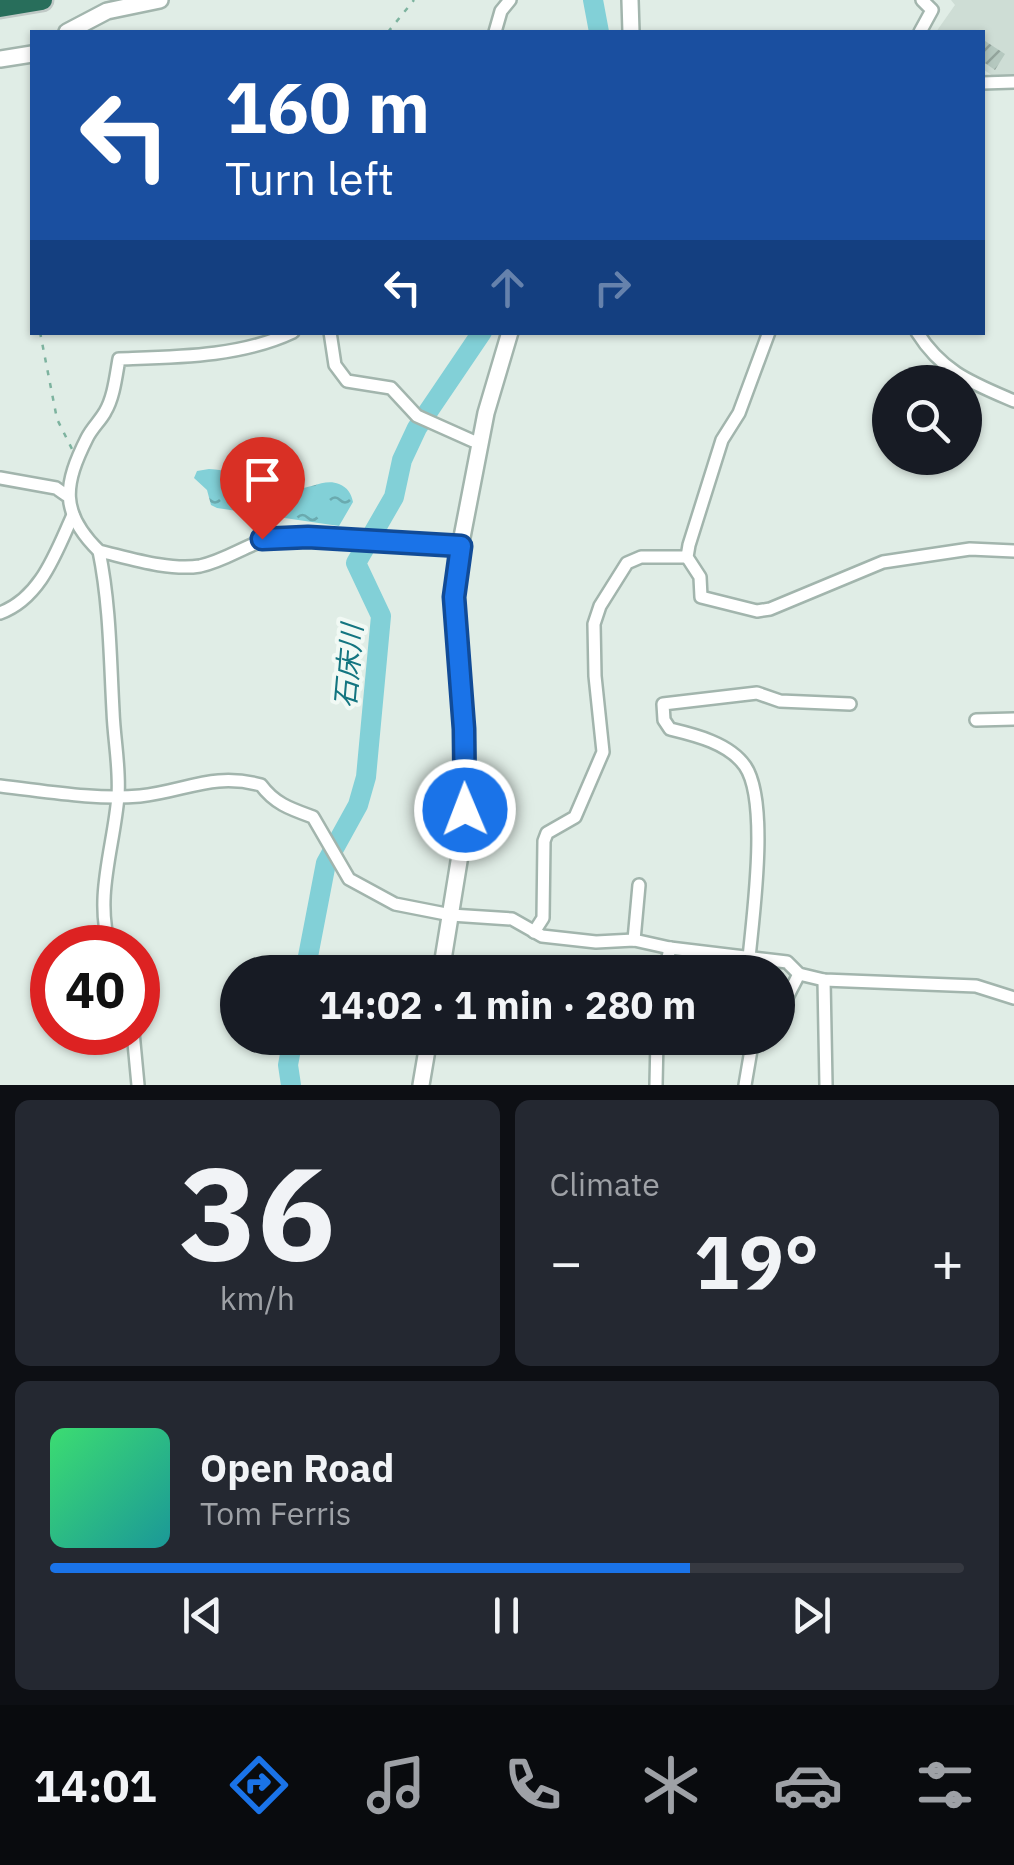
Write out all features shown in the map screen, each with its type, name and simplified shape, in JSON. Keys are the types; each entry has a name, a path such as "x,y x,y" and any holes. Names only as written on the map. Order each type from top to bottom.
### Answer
{"highway":[{"path":"0,7 42,0"}],"street":[{"path":"70,30 107,11 160,0"},
{"path":"496,30 501,10 510,0"},
{"path":"630,0 631,30"},
{"path":"921,30 932,10 922,0"},
{"path":"0,59 30,54"},
{"path":"985,83 1014,82"},
{"path":"288,335 219,352 119,358 107,410 88,435 66,494 88,541 99,551 184,567 202,566 262,539 294,536 461,546"},
{"path":"330,335 335,365 347,381 391,388 423,419 473,441"},
{"path":"444,955 465,810 464,729 454,597 486,413 509,335"},
{"path":"767,335 745,398 722,440 687,557 700,578 701,598 757,611 779,607 883,562 970,549 1014,551"},
{"path":"919,335 944,367 1014,401"},
{"path":"0,478 56,488 66,494"},
{"path":"0,614 25,601 36,588 73,515"},
{"path":"99,551 108,594 118,797 104,912 106,925"},
{"path":"534,932 543,918 547,832 575,817 604,752 595,676 594,624 600,606 627,563 641,557 687,557"},
{"path":"748,955 756,881 754,791 746,767 736,756 702,736 670,729 664,720 663,704 757,694 780,701 850,704"},
{"path":"976,720 1014,719"},
{"path":"0,786 118,797 159,793 226,778 245,780 262,785 271,798 285,807 313,817 349,879 395,904 451,915 512,919 534,932 596,942 634,940 725,955"},
{"path":"634,940 639,885"},
{"path":"669,955 670,948"},
{"path":"795,970 824,980 976,986 1014,998"},
{"path":"795,982 799,974"},
{"path":"824,980 826,1085"},
{"path":"135,1055 138,1085"},
{"path":"421,1085 426,1055"},
{"path":"656,1085 657,1055"},
{"path":"745,1085 750,1055"}],"path":[{"path":"390,30 414,0"},
{"path":"41,335 57,419 67,443 79,458"}],"shaded area":[{"path":"951,0 1014,0 1014,76 994,77 985,70 985,30 937,30 955,5"}],"water":[{"path":"209,469 293,489 339,484 347,489 353,502 339,526 217,508 211,505 207,490 194,478 197,471"}],"building":[{"path":"985,41 1005,54 995,70 985,63"}],"waterway":[{"name":"石床川","path":"593,0 599,30"},
{"name":"石床川","path":"308,955 326,863 358,805 366,777 381,616 356,563 394,497 402,460 417,428 480,335"},
{"name":"石床川","path":"290,1055 291,1085"}],"route":[{"path":"262,539 281,536 461,546 454,597 464,729 465,810"}]}
